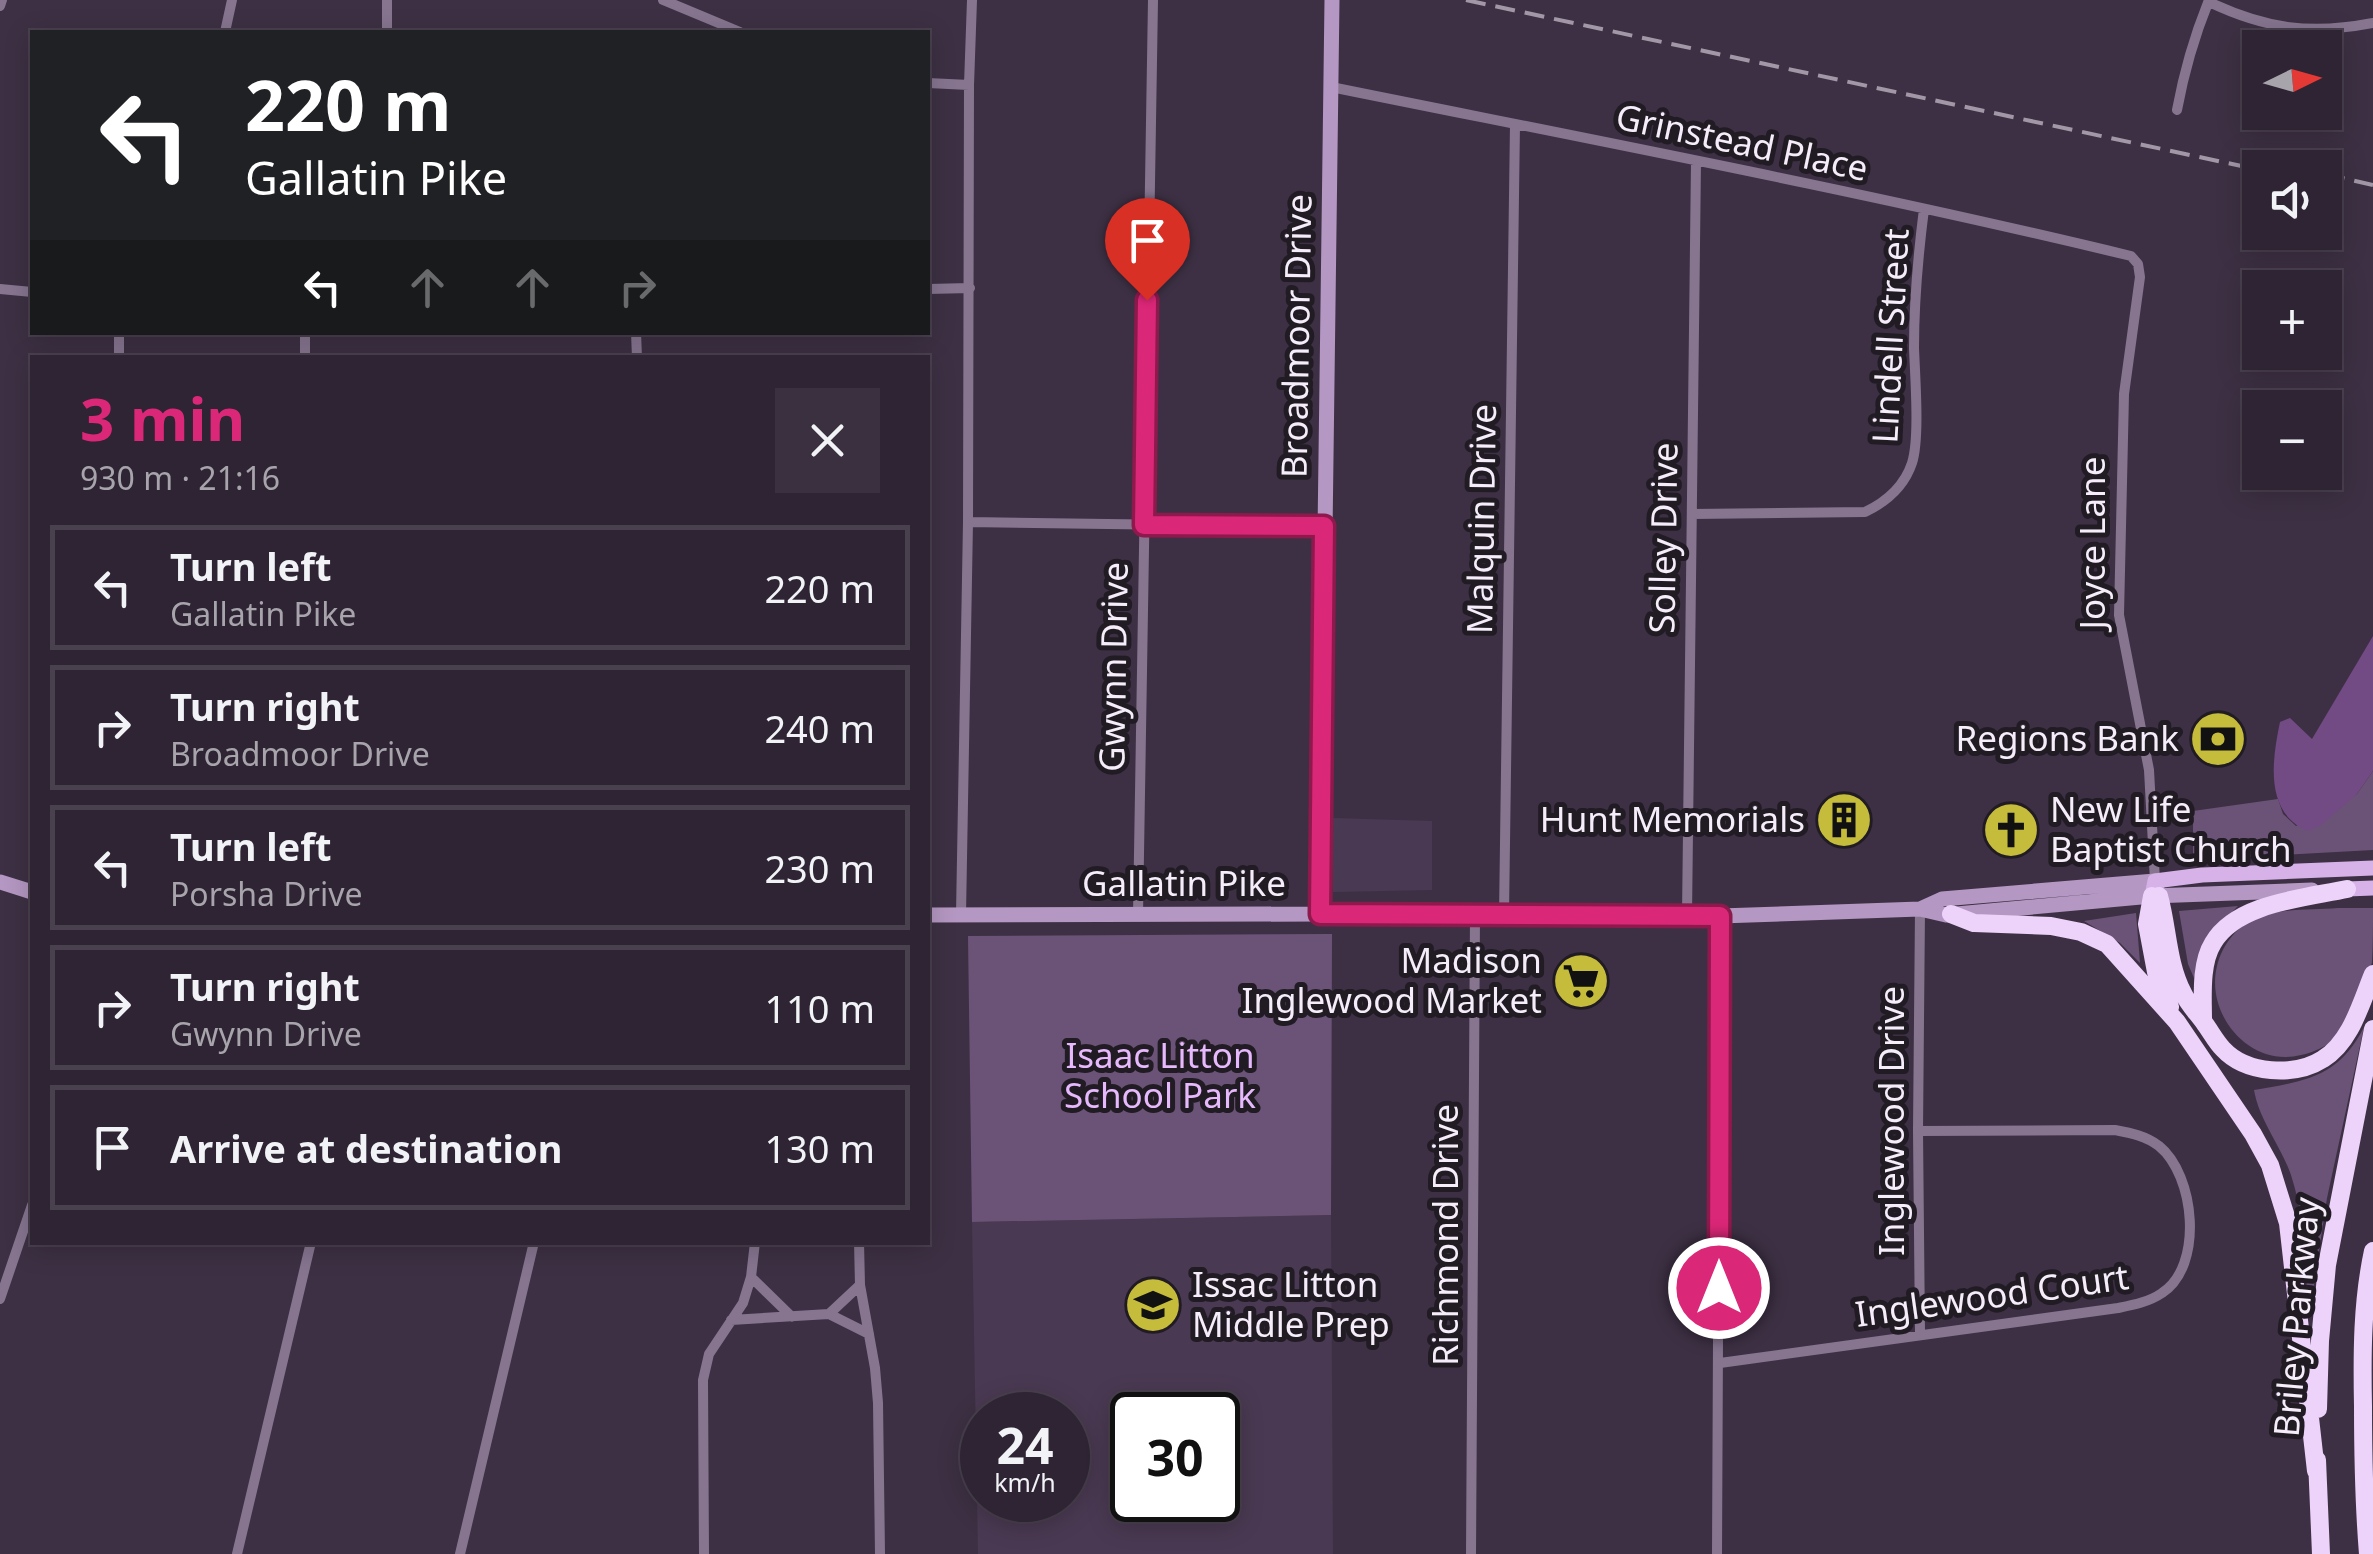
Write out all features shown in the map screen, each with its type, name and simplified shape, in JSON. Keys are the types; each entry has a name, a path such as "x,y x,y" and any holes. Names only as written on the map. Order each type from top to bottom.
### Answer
{"highway":[{"path":"2203,1021 2206,962 2212,944 2230,923 2254,910 2347,888"},
{"path":"2155,891 2174,971 2184,995 2224,1052 2255,1068 2292,1071 2323,1059 2348,1033 2373,974"},
{"path":"2155,891 2147,924 2156,972 2177,1022"},
{"path":"1951,914 1974,923 2051,926 2082,932 2108,944 2177,1022 2253,1134 2270,1165 2288,1224 2316,1471"},
{"name":"Briley Parkway","path":"2321,1554 2316,1471 2320,1340 2327,1266 2373,1029"},
{"name":"Briley Parkway","path":"2368,1554 2363,1498 2362,1344 2373,1251"}],"main road":[{"name":"Broadmoor Drive","path":"1320,914 1332,0"},
{"name":"Gallatin Pike","path":"930,915 1720,916 1920,908 1951,914 2155,891 2202,875 2373,868"},
{"path":"0,882 30,891"},
{"name":"Gallatin Pike","path":"1920,908 1942,899 2373,888"}],"street":[{"path":"225,30 232,0"},
{"path":"386,30 387,0"},
{"path":"663,0 735,30"},
{"path":"961,914 972,0"},
{"name":"Gwynn Drive","path":"1138,915 1152,0"},
{"path":"2177,110 2184,69 2209,1 2243,18 2291,29 2345,29 2373,24"},
{"path":"930,83 969,85"},
{"name":"Grinstead Place","path":"1331,87 1924,209 2130,256 2138,264"},
{"name":"Malquin Drive","path":"1504,915 1514,124"},
{"name":"Solley Drive","path":"1687,916 1696,161"},
{"name":"Lindell Street","path":"1692,514 1865,512 1884,502 1898,488 1912,464 1915,440 1914,307 1924,209"},
{"name":"Joyce Lane","path":"2138,264 2140,277 2124,394 2119,615 2149,770 2155,891"},
{"path":"930,289 970,288"},
{"path":"0,289 30,292"},
{"path":"968,522 1324,526"},
{"name":"Inglewood Drive","path":"1920,908 1920,1334"},
{"name":"Richmond Drive","path":"1471,1554 1476,916"},
{"path":"1717,1554 1720,916"},
{"name":"Inglewood Court","path":"1720,1363 2118,1308 2165,1292 2180,1274 2189,1249 2190,1228 2184,1180 2159,1146 2140,1135 2115,1130 1918,1131"},
{"path":"0,1299 30,1211"},
{"path":"237,1554 310,1245"},
{"path":"460,1554 533,1245"},
{"path":"704,1554 702,1380 709,1354 743,1302 755,1245"},
{"path":"859,1245 860,1284 878,1403 880,1554"},
{"path":"751,1277 792,1317"},
{"path":"830,1314 860,1284"},
{"path":"732,1320 830,1314 869,1334"}],"shaded area":[{"path":"2373,636 2373,771 2357,794 2321,825 2308,831 2284,812 2274,784 2280,722 2290,718 2312,739"},
{"path":"1333,818 1432,821 1432,890 1333,892"},
{"name":"Issac Litton Middle Prep","path":"1331,1215 1333,1554 978,1554 977,1522 1090,1522 1090,1392 975,1392 972,1222"}],"green space":[{"path":"2373,771 2373,850 2193,860 2193,811 2278,799 2283,814 2296,826 2357,794"},
{"path":"2238,906 2213,931 2194,978 2179,911"},
{"path":"2373,908 2371,968 2340,1030 2326,1045 2301,1055 2282,1057 2249,1045 2235,1034 2218,1002 2215,984 2222,951 2241,927 2263,915"},
{"path":"2136,913 2140,963 2120,943 2084,921"},
{"name":"Isaac Litton School Park","path":"1332,934 1331,1215 972,1222 968,936"},
{"path":"2364,1027 2327,1198 2312,1298 2307,1298 2299,1205 2287,1164 2260,1112 2254,1090 2305,1079 2332,1067 2344,1057"}],"railway":[{"path":"1466,0 2242,166"},
{"path":"2342,178 2373,185"}],"place":[{"name":"Regions Bank","path":"2218,739"},
{"name":"Hunt Memorials","path":"1844,820"},
{"name":"New Life Baptist Church","path":"2011,830"},
{"name":"Madison Inglewood Market","path":"1581,981"},
{"name":"Issac Litton Middle Prep","path":"1153,1305"}],"route":[{"path":"1147,300 1144,525 1324,526 1320,914 1720,916 1719,1288"}]}
